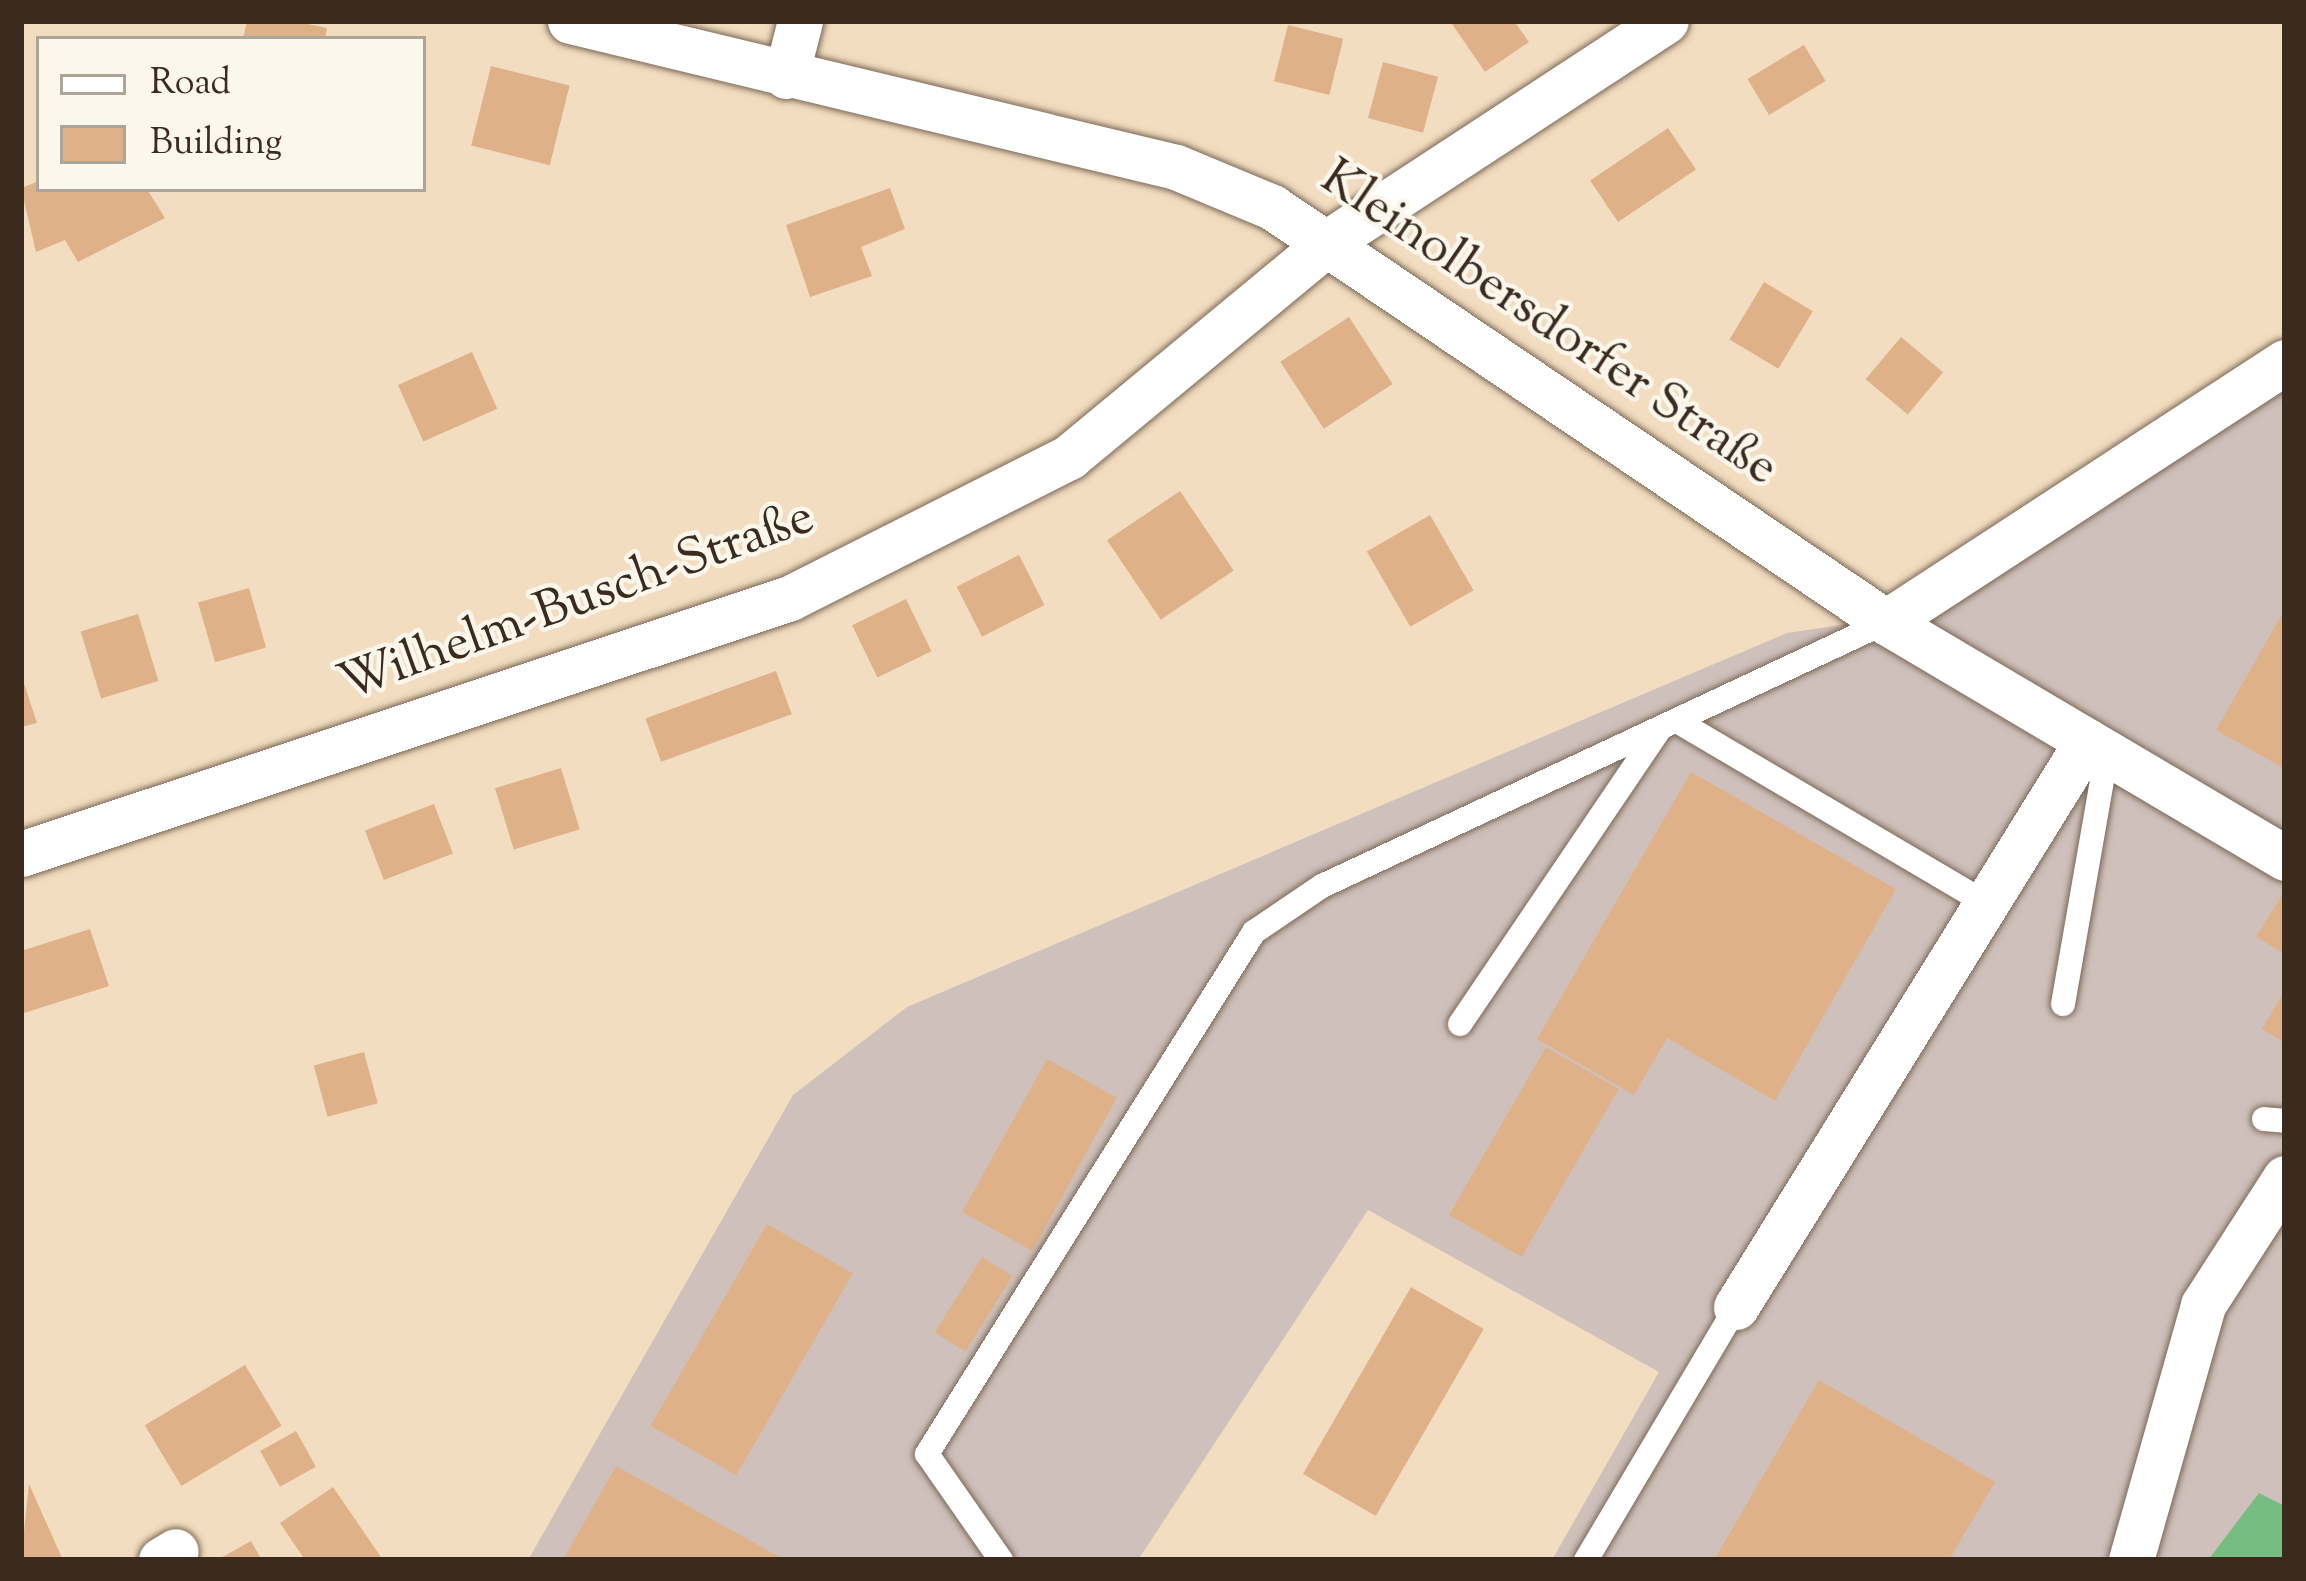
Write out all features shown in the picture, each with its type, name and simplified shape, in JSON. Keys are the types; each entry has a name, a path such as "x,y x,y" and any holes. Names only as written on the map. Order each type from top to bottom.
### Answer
{"street":[{"name":"Kleinolbersdorfer Straße","path":"570,21 1176,167 1331,240 1390,292 1886,622 2285,859"},
{"path":"786,76 800,21"},
{"name":"Wilhelm-Busch-Straße","path":"21,854 790,598 1069,457 1331,240 1666,21"},
{"path":"1886,622 2285,362"},
{"path":"1736,1307 2097,747"},
{"path":"2131,1560 2203,1305 2285,1178"}],"lane":[{"path":"1000,1560 927,1454 1254,932 1322,886 1670,728 1886,622"},
{"path":"1670,728 1991,906"},
{"path":"1460,1024 1670,728"},
{"path":"2063,1004 2097,747"},
{"path":"1586,1560 1736,1307"}],"shaded area":[{"path":"2285,377 2285,1506 2259,1494 2208,1560 1552,1560 1659,1372 1368,1210 1138,1560 528,1560 793,1095 907,1007 1787,633 1922,613"}],"green space":[{"path":"2259,1493 2285,1506 2285,1560 2208,1560"}],"building":[{"path":"247,21 293,21 327,28 326,36 244,36"},
{"path":"1450,21 1514,21 1529,42 1485,72"},
{"path":"1288,25 1343,39 1329,95 1274,81"},
{"path":"1804,45 1826,81 1769,115 1747,79"},
{"path":"1383,62 1438,77 1423,133 1368,118"},
{"path":"491,66 570,86 550,165 471,146"},
{"path":"1668,128 1696,169 1618,222 1590,181"},
{"path":"36,182 36,192 149,192 165,218 78,262 65,240 36,252 21,188"},
{"path":"890,188 905,229 861,247 872,276 810,297 786,225"},
{"path":"1764,282 1813,311 1778,369 1729,339"},
{"path":"1349,317 1393,384 1324,429 1280,362"},
{"path":"1901,337 1943,372 1908,414 1866,379"},
{"path":"472,352 497,409 423,442 398,385"},
{"path":"1180,491 1234,571 1161,620 1107,540"},
{"path":"1430,515 1474,590 1410,627 1367,552"},
{"path":"1019,555 1044,605 982,637 957,587"},
{"path":"249,588 266,648 215,662 198,603"},
{"path":"906,599 931,651 877,677 852,625"},
{"path":"2285,609 2285,769 2216,730"},
{"path":"138,614 158,681 101,698 81,632"},
{"path":"776,671 792,714 661,762 645,719"},
{"path":"21,674 37,723 21,727"},
{"path":"561,768 580,829 514,849 495,788"},
{"path":"1691,772 1896,889 1775,1101 1667,1038 1634,1095 1537,1039"},
{"path":"434,804 453,853 384,880 365,831"},
{"path":"2285,890 2285,954 2256,937"},
{"path":"90,929 109,986 21,1014 21,951"},
{"path":"2285,990 2285,1043 2262,1029"},
{"path":"1546,1047 1619,1089 1522,1257 1449,1215"},
{"path":"364,1052 378,1103 327,1117 314,1065"},
{"path":"1047,1059 1117,1098 1032,1251 962,1212"},
{"path":"767,1224 853,1274 736,1475 650,1426"},
{"path":"982,1257 1013,1276 965,1352 935,1332"},
{"path":"1411,1287 1484,1329 1376,1516 1303,1474"},
{"path":"245,1365 282,1426 181,1486 145,1425"},
{"path":"1819,1380 1995,1482 1949,1560 1714,1560"},
{"path":"296,1431 316,1467 280,1487 260,1451"},
{"path":"616,1466 785,1560 563,1560"},
{"path":"29,1484 63,1560 21,1560"},
{"path":"333,1487 383,1560 305,1560 280,1523"},
{"path":"251,1541 262,1560 217,1560"}]}
